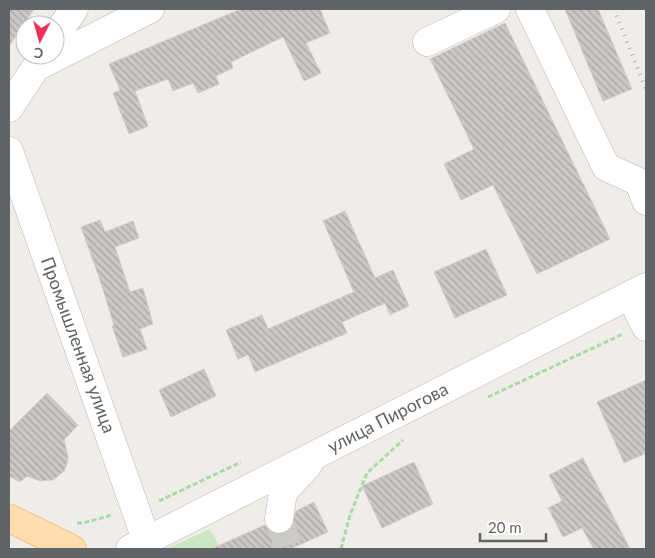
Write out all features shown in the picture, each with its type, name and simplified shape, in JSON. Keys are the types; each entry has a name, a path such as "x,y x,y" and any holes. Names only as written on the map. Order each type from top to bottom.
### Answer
{"main road":[{"path":"9,518 72,549"}],"street":[{"path":"65,22 74,9"},
{"path":"65,49 150,9"},
{"path":"427,42 496,9"},
{"path":"530,9 606,167 638,182 646,201"},
{"path":"9,108 37,65"},
{"name":"Промышленная улица","path":"9,151 137,508 138,544"},
{"path":"638,291 646,325"},
{"name":"улица Пирогова","path":"138,544 638,291"},
{"path":"279,518 282,492 320,452"}],"path":[{"path":"486,398 646,325"},
{"path":"341,549 350,515 367,473 407,436"},
{"path":"75,522 83,523 137,508"}],"green space":[{"path":"210,529 221,549 166,549"}],"building":[{"path":"9,9 34,9 30,15 15,15 15,37 9,46"},
{"path":"241,9 320,9 330,33 306,43 321,73 304,81 283,37 231,62 233,68 216,76 219,84 198,93 193,83 173,91 168,79 135,91 148,126 129,134 113,93 120,90 109,64"},
{"path":"565,9 598,9 632,89 603,101"},
{"path":"505,23 610,239 537,274 493,185 461,200 444,164 474,149 430,59"},
{"path":"345,211 375,278 393,270 409,306 390,315 385,303 342,322 347,333 255,372 248,355 238,359 226,330 262,315 268,329 354,292 323,221"},
{"path":"100,220 105,232 133,221 139,238 115,247 130,292 143,288 153,324 140,329 147,349 123,357 112,326 114,325 100,280 81,227"},
{"path":"486,249 507,295 455,318 434,272"},
{"path":"204,369 216,396 171,417 159,390"},
{"path":"646,380 646,453 624,463 597,402"},
{"path":"47,393 78,425 64,440 68,456 67,464 64,471 53,480 40,481 27,476 20,482 9,476 9,431"},
{"path":"583,458 630,549 594,549 582,528 563,537 548,508 562,501 549,475"},
{"path":"414,462 433,504 382,528 362,486"},
{"path":"314,502 328,532 290,549 211,549 265,525 269,531 276,534 285,533 291,528 296,511"}],"tunnel":[{"path":"279,519 289,549"}],"railway":[{"path":"614,9 646,90"}]}
